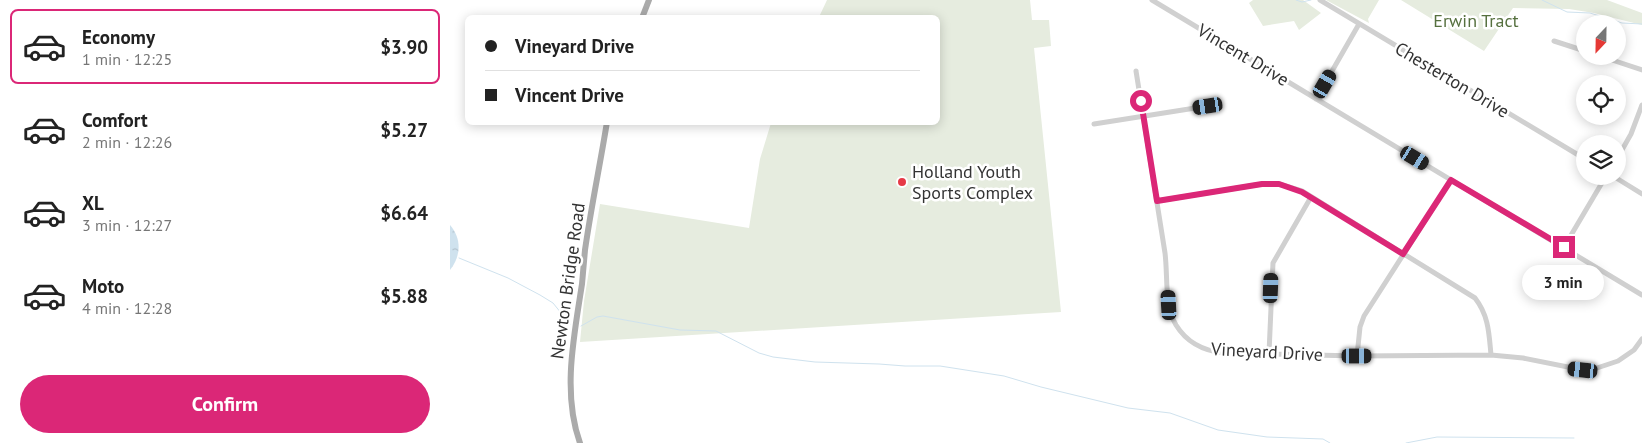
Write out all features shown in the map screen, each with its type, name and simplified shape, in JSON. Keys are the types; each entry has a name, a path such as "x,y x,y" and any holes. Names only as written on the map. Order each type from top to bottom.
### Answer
{"main road":[{"path":"643,15 649,0"},
{"name":"Newton Bridge Road","path":"580,443 572,411 573,345 585,251 606,125"}],"street":[{"name":"Vincent Drive","path":"1152,0 1642,295"},
{"name":"Chesterton Drive","path":"1320,0 1576,154"},
{"path":"1316,99 1359,24"},
{"path":"1554,41 1576,48"},
{"path":"1626,65 1642,70"},
{"name":"Vineyard Drive","path":"1136,71 1157,201 1167,273 1169,305 1172,317 1180,330 1196,345 1210,351 1269,354 1357,356 1491,355 1523,358 1583,370 1610,365 1627,356 1642,339"},
{"path":"1626,143 1642,105"},
{"path":"1094,124 1208,106"},
{"path":"1357,356 1360,327 1364,316 1451,180"},
{"path":"1157,201 1262,184 1279,184 1290,187 1311,197 1475,298 1483,308 1487,320 1491,355"},
{"path":"1626,184 1642,194"},
{"path":"1564,247 1601,185"},
{"path":"1269,354 1273,263 1311,197"}],"green space":[{"name":"Holland Youth Sports Complex","path":"827,0 1030,0 1032,20 1049,20 1051,46 1034,48 1061,312 580,342 584,301 600,204 749,228 760,159 770,125 940,125 940,15 820,15"},
{"path":"1253,0 1303,0 1321,13 1299,30 1294,21 1263,26 1249,3"},
{"path":"1326,0 1379,0 1368,19 1369,23"},
{"name":"Erwin Tract","path":"1401,0 1607,0 1642,13 1642,25 1626,21 1626,15 1602,15 1569,9 1513,8 1484,51"}],"water":[{"path":"450,225 457,236 459,248 454,265 450,270"}],"waterway":[{"path":"1296,0 1302,2 1311,0"},
{"path":"1542,0 1567,12 1590,13 1622,23 1642,24"},
{"path":"459,258 508,278 540,295 553,303 570,324"},
{"path":"581,326 597,317 603,316 680,330 716,331 759,353 773,357 815,362 940,366 1004,376 1128,408 1170,413 1218,430 1267,437 1323,439 1330,443"},
{"path":"1406,443 1437,437 1574,438"}],"place":[{"name":"Holland Youth Sports Complex","path":"902,182"}],"route":[{"path":"1141,101 1157,201 1262,184 1279,184 1302,192 1403,254 1451,180 1564,247"}]}
